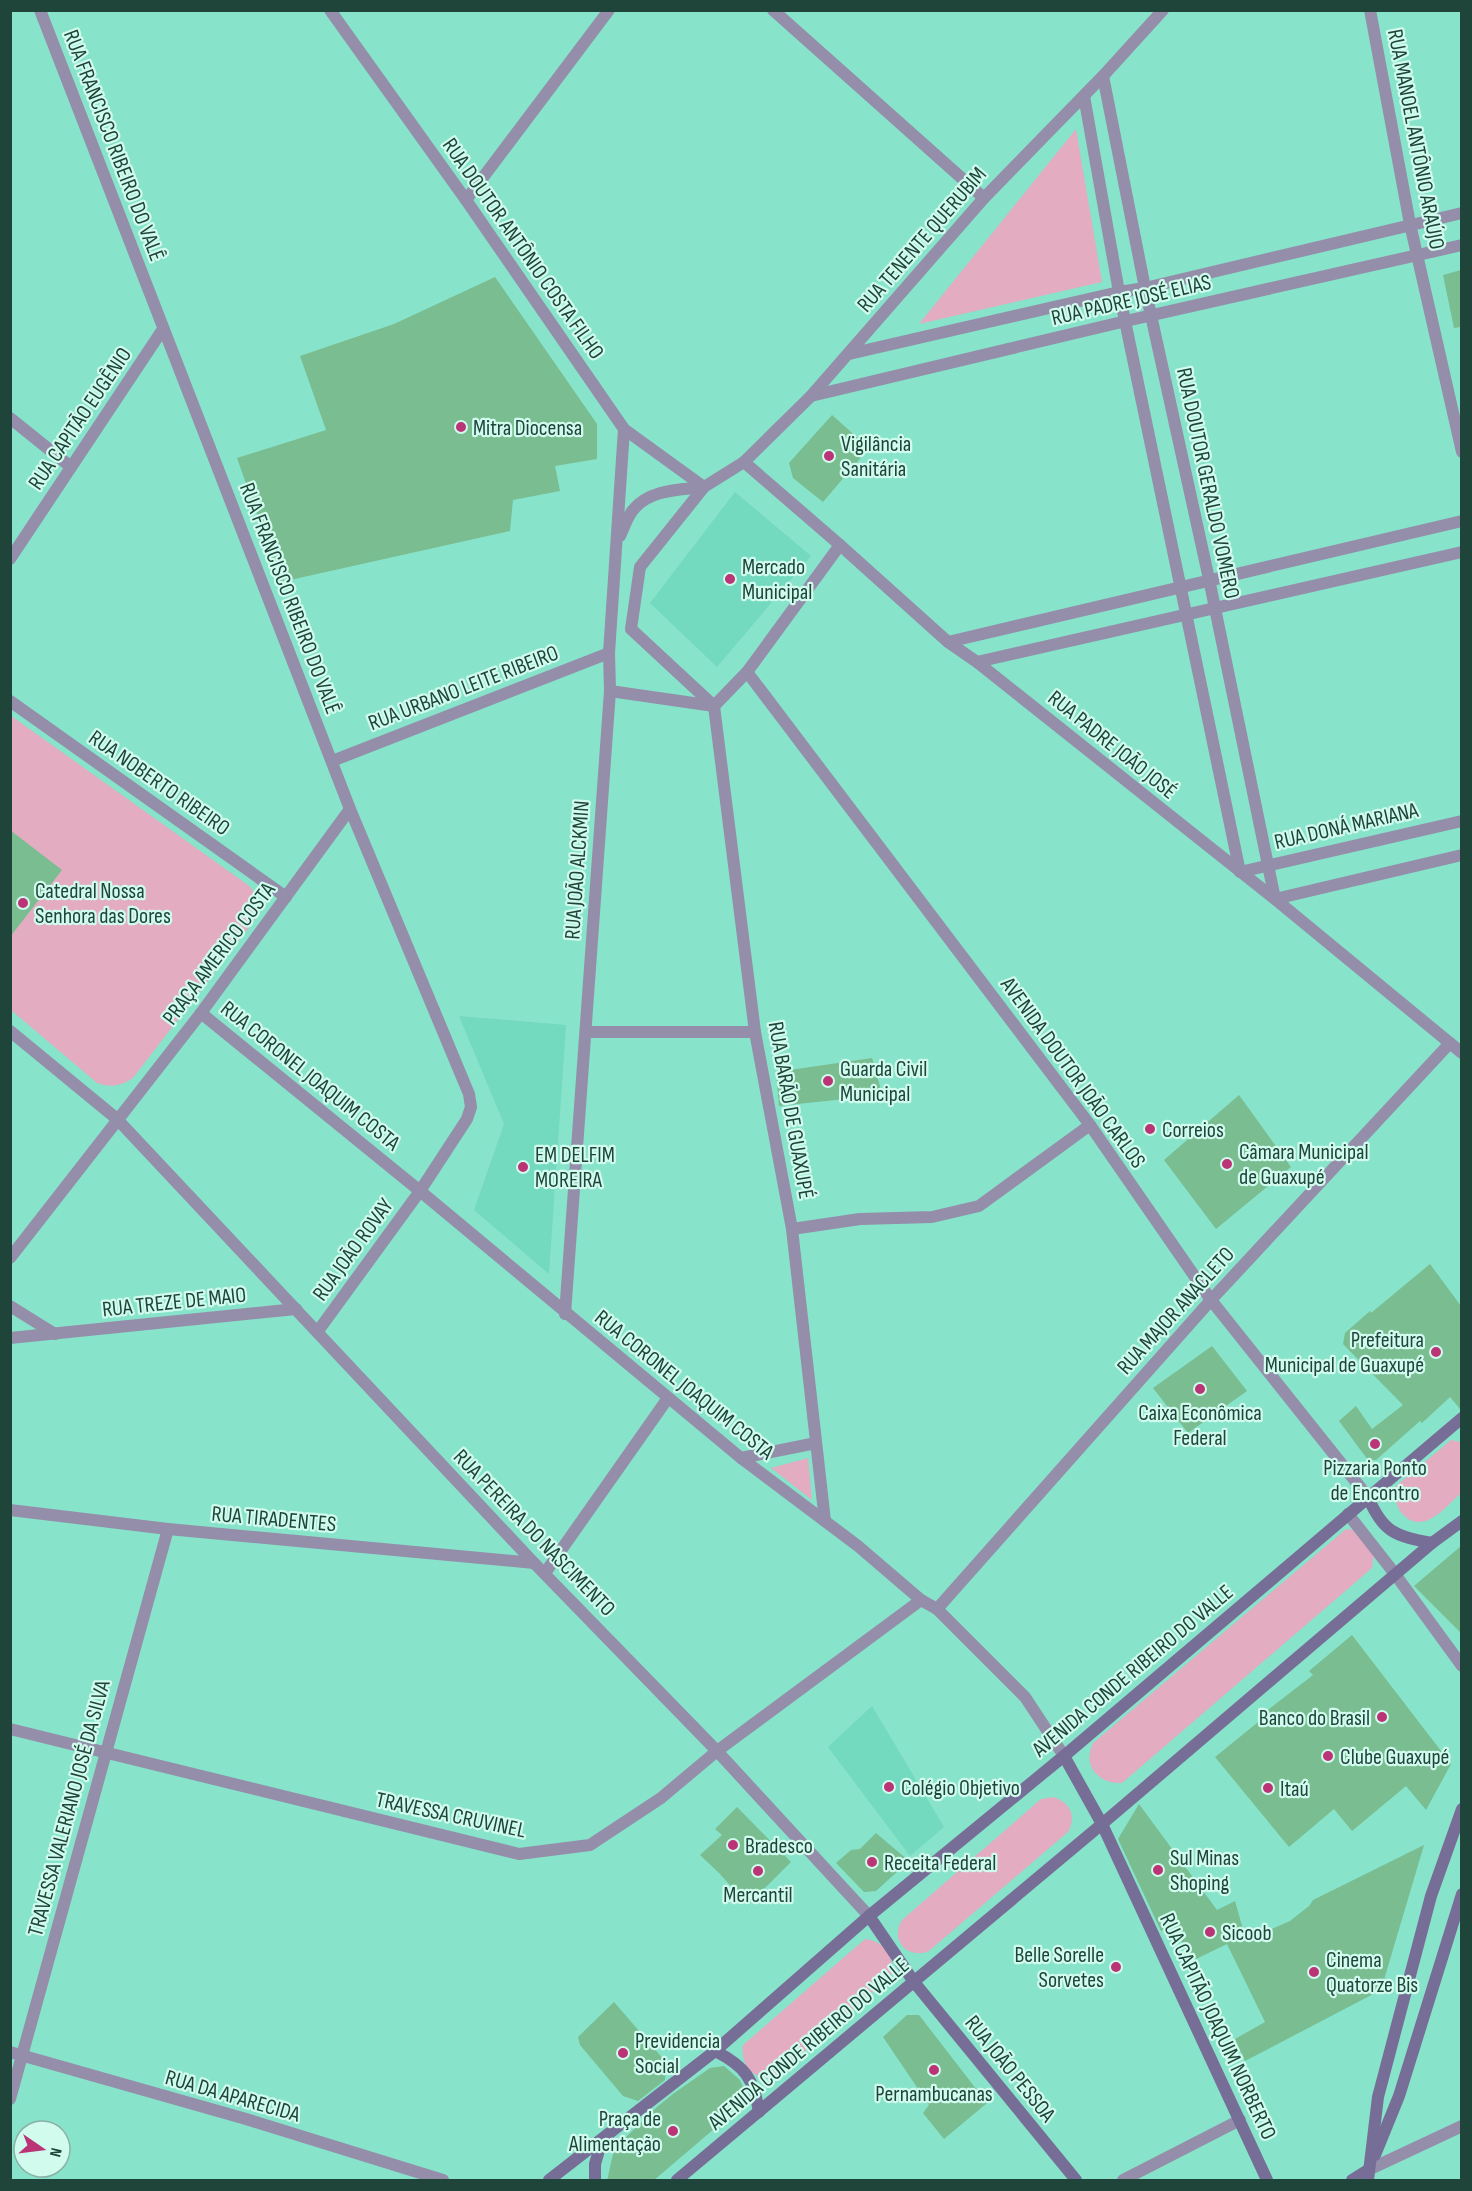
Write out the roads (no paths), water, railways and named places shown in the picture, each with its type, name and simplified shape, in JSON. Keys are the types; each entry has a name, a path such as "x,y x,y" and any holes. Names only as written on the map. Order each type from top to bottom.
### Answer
{"main road":[{"name":"AVENIDA CONDE RIBEIRO DO VALLE","path":"549,2181 715,2051 869,1916 1064,1756 1461,1418"},
{"path":"1368,1497 1375,1513 1385,1526 1402,1537 1432,1543"},
{"name":"AVENIDA CONDE RIBEIRO DO VALLE","path":"677,2181 1395,1574 1461,1521"},
{"name":"RUA CORONEL JOAQUIM COSTA","path":"1064,1756 1102,1824"},
{"path":"1368,2175 1378,2097 1431,1896 1461,1809"},
{"name":"RUA CAPITÃO JOAQUIM NORBERTO","path":"1102,1824 1268,2181"},
{"path":"1352,2181 1368,2175 1399,2096 1461,1894"},
{"name":"RUA PEREIRA DO NASCIMENTO","path":"869,1916 914,1982"},
{"name":"RUA JOÃO PESSOA","path":"914,1982 1076,2181"},
{"path":"715,2051 734,2060 750,2077 756,2093 759,2112"},
{"path":"595,2181 596,2164 602,2140"}],"street":[{"name":"RUA FRANCISCO RIBEIRO DO VALÊ","path":"40,10 350,809 470,1094 471,1107 467,1119 420,1191"},
{"name":"RUA DOUTOR ANTÔNIO COSTA FILHO","path":"330,10 466,200 624,429 704,487"},
{"path":"466,200 609,10"},
{"path":"773,10 984,198"},
{"name":"RUA TENENTE QUERUBIM","path":"704,487 744,462 811,396 984,198 1084,96 1163,10"},
{"name":"RUA MANOEL ANTÔNIO ARAÚJO","path":"1370,10 1410,224 1461,453"},
{"name":"RUA DOUTOR GERALDO VOMERO","path":"1103,76 1145,288 1209,579 1275,899"},
{"path":"1084,96 1119,292 1240,872"},
{"name":"RUA PADRE JOSÉ ELIAS","path":"849,354 1145,288 1461,213"},
{"name":"RUA PADRE JOSÉ ELIAS","path":"811,396 1151,315 1461,245"},
{"name":"RUA CAPITÃO EUGÊNIO","path":"10,559 163,329"},
{"path":"10,418 71,467"},
{"name":"RUA JOÃO ALCKMIN","path":"565,1314 610,691 609,653 624,429"},
{"name":"RUA PADRE JOÃO JOSÉ","path":"744,462 948,642 977,662 1275,899 1461,1053"},
{"path":"617,542 632,511 647,497 669,491 704,487"},
{"path":"704,487 640,567 631,629 714,706"},
{"path":"948,642 1461,521"},
{"path":"714,706 747,672 840,545"},
{"path":"977,662 1461,552"},
{"name":"RUA URBANO LEITE RIBEIRO","path":"332,761 609,653"},
{"name":"AVENIDA DOUTOR JOÃO CARLOS","path":"747,672 1090,1125 1211,1300 1368,1497"},
{"path":"610,691 714,706"},
{"name":"RUA NOBERTO RIBEIRO","path":"10,701 286,897"},
{"name":"RUA BARÃO DE GUAXUPÉ","path":"714,706 755,1032 792,1229 825,1521"},
{"name":"PRAÇA AMERICO COSTA","path":"10,1258 201,1013 350,809"},
{"name":"RUA DONÁ MARIANA","path":"1240,872 1461,820"},
{"path":"1275,899 1461,855"},
{"name":"RUA CORONEL JOAQUIM COSTA","path":"201,1013 420,1191 565,1314 741,1458 858,1546 921,1600 937,1609 1025,1697 1064,1756"},
{"name":"RUA PEREIRA DO NASCIMENTO","path":"10,1031 117,1119 534,1563 717,1751 869,1916"},
{"path":"586,1032 755,1032"},
{"name":"RUA MAJOR ANACLETO","path":"937,1609 1211,1300 1450,1043"},
{"path":"792,1229 860,1219 932,1217 979,1206 1090,1125"},
{"name":"RUA JOÃO ROVAY","path":"318,1331 420,1191"},
{"path":"10,1306 55,1334"},
{"name":"RUA TREZE DE MAIO","path":"10,1338 296,1309"},
{"path":"545,1573 668,1398"},
{"path":"741,1458 816,1443"},
{"name":"RUA TIRADENTES","path":"10,1510 168,1529 534,1563"},
{"path":"1348,1514 1395,1574 1461,1666"},
{"name":"TRAVESSA VALERIANO JOSÉ DA SILVA","path":"10,2099 16,2054 168,1529"},
{"name":"TRAVESSA CRUVINEL","path":"10,1729 519,1854 590,1845 661,1798 717,1751 921,1600"},
{"name":"RUA DA APARECIDA","path":"16,2054 246,2119 443,2181"},
{"path":"1123,2181 1240,2120"},
{"path":"1368,2175 1461,2126"}],"place":[{"name":"Mitra Diocensa","path":"461,427"},
{"name":"Vigilância Sanitária","path":"829,456"},
{"name":"Mercado Municipal","path":"730,579"},
{"name":"Catedral Nossa Senhora das Dores","path":"23,903"},
{"name":"Guarda Civil Municipal","path":"828,1081"},
{"name":"Correios","path":"1150,1129"},
{"name":"Câmara Municipal de Guaxupé","path":"1227,1164"},
{"name":"EM DELFIM MOREIRA","path":"523,1167"},
{"name":"Prefeitura Municipal de Guaxupé","path":"1436,1352"},
{"name":"Caixa Econômica Federal","path":"1200,1389"},
{"name":"Pizzaria Ponto de Encontro","path":"1375,1444"},
{"name":"Banco do Brasil","path":"1382,1717"},
{"name":"Clube Guaxupé","path":"1328,1756"},
{"name":"Colégio Objetivo","path":"889,1787"},
{"name":"Itaú","path":"1268,1788"},
{"name":"Bradesco","path":"733,1845"},
{"name":"Receita Federal","path":"872,1862"},
{"name":"Sul Minas Shoping","path":"1158,1870"},
{"name":"Mercantil","path":"758,1871"},
{"name":"Sicoob","path":"1210,1932"},
{"name":"Belle Sorelle Sorvetes","path":"1116,1967"},
{"name":"Cinema Quatorze Bis","path":"1314,1972"},
{"name":"Previdencia Social","path":"623,2053"},
{"name":"Pernambucanas","path":"934,2070"},
{"name":"Praça de Alimentação","path":"673,2131"}]}
